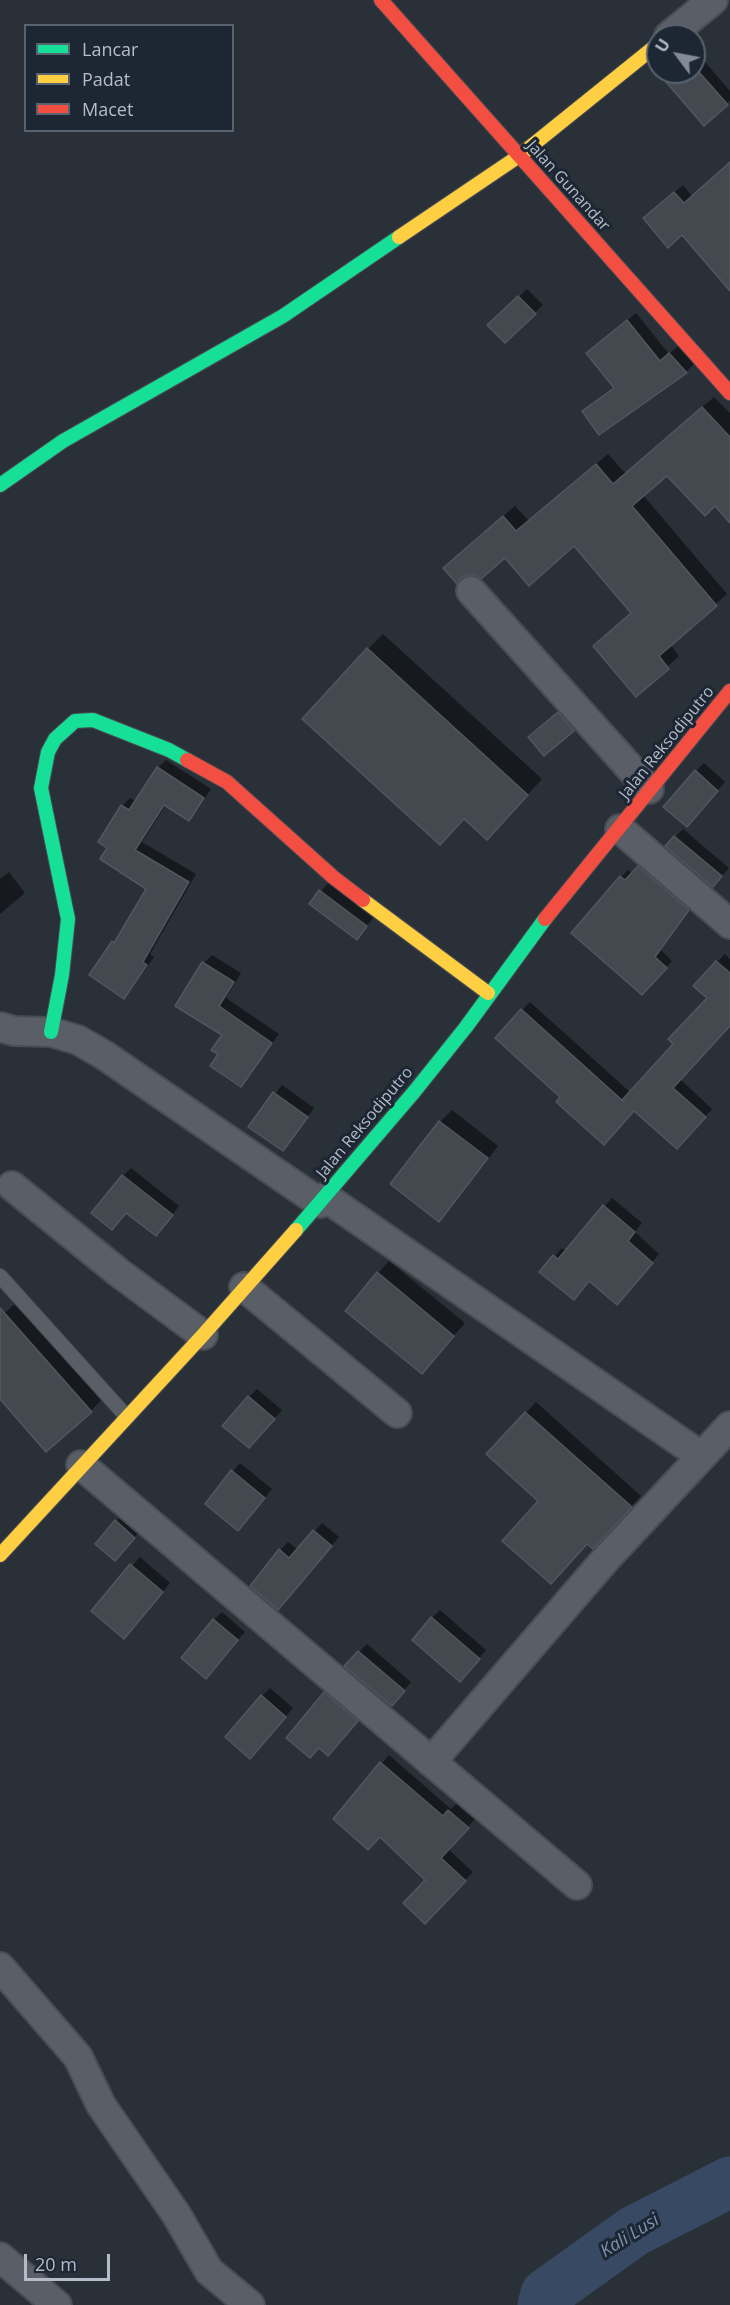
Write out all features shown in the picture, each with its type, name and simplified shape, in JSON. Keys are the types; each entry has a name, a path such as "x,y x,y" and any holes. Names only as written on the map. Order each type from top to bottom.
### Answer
{"main road":[{"name":"Jalan Gunandar","path":"381,0 730,393"},
{"path":"0,485 63,441 283,316 519,156 646,54"},
{"name":"Jalan Reksodiputro","path":"0,1554 323,1200 466,1027 488,993 536,930 730,691"},
{"path":"51,1032 62,975 68,919 41,788 48,752 55,739 75,721 93,720 113,727 170,750 227,782 333,877 488,993"}],"street":[{"path":"684,24 713,0"},
{"path":"471,591 649,789"},
{"path":"620,829 730,924"},
{"path":"0,1027 14,1031 51,1032 78,1040 104,1055 381,1237 701,1456"},
{"path":"12,1186 118,1272 202,1335"},
{"path":"244,1287 397,1413"},
{"path":"431,1762 605,1560 730,1426"},
{"path":"81,1465 577,1885"},
{"path":"0,1967 78,2057 101,2105 176,2214 210,2271 250,2305"},
{"path":"0,2257 56,2305"}],"lane":[{"path":"0,1276 127,1417"}],"building":[{"path":"706,80 728,105 704,126 668,84 706,84"},
{"path":"730,162 730,291 682,235 668,248 643,218 674,192 684,203"},
{"path":"518,296 536,314 505,343 487,325"},
{"path":"627,320 660,361 669,353 687,373 599,435 582,411 614,388 586,353"},
{"path":"702,407 730,437 730,523 715,506 705,516 667,476 632,506 717,606 659,656 669,669 636,697 593,646 631,613 574,546 529,586 505,558 481,579 476,575 468,575 460,578 457,584 443,568 503,516 516,531 596,464 613,484"},
{"path":"367,648 528,795 487,840 464,819 440,845 302,719"},
{"path":"558,712 574,731 544,756 528,737"},
{"path":"157,767 204,798 189,821 164,805 135,850 189,882 143,962 147,965 124,999 89,975 112,941 114,943 146,889 100,859 107,848 98,842 121,805 129,810"},
{"path":"695,770 718,791 687,827 663,807"},
{"path":"674,836 722,876 713,887 665,846"},
{"path":"638,866 689,910 655,957 667,968 642,995 571,933 620,876 625,880"},
{"path":"319,890 367,926 357,940 309,904"},
{"path":"716,961 730,973 730,1026 673,1088 706,1117 677,1149 634,1111 604,1145 556,1102 560,1097 495,1038 521,1009 624,1102 622,1100 673,1044 668,1039 707,998 693,986"},
{"path":"202,962 234,982 219,1006 272,1043 241,1087 210,1066 218,1054 211,1050 222,1035 175,1006"},
{"path":"273,1092 308,1117 283,1151 248,1127"},
{"path":"439,1121 488,1158 439,1222 390,1184"},
{"path":"122,1175 173,1215 156,1236 126,1213 112,1230 91,1213"},
{"path":"603,1205 635,1232 628,1241 653,1263 617,1305 589,1281 574,1300 539,1272 553,1255 558,1259"},
{"path":"377,1272 454,1336 422,1374 345,1311"},
{"path":"0,1308 92,1412 46,1452 0,1399"},
{"path":"248,1396 275,1419 249,1448 222,1426"},
{"path":"525,1412 632,1507 593,1549 587,1544 551,1584 502,1541 538,1501 486,1454"},
{"path":"231,1470 265,1498 238,1531 205,1504"},
{"path":"115,1520 135,1538 115,1561 95,1544"},
{"path":"313,1530 332,1546 278,1610 250,1586 279,1549 289,1558"},
{"path":"130,1564 163,1592 124,1639 91,1611"},
{"path":"431,1617 480,1659 460,1682 412,1640"},
{"path":"213,1619 238,1640 206,1679 181,1658"},
{"path":"358,1651 405,1691 392,1706 344,1666"},
{"path":"324,1692 358,1721 328,1756 319,1748 310,1758 286,1738"},
{"path":"261,1695 286,1717 250,1759 225,1737"},
{"path":"380,1762 443,1816 448,1810 469,1828 441,1858 466,1881 425,1924 403,1903 425,1880 380,1837 368,1850 333,1819"}],"waterway":[{"name":"Kali Lusi","path":"543,2305 546,2294 634,2231 730,2182"}],"traffic: fast":[{"path":"0,485 63,441 283,316 399,237"},
{"path":"51,1032 62,975 68,919 41,788 48,752 55,739 75,721 93,720 169,750 187,760"},
{"path":"296,1230 414,1092 466,1027 545,919"}],"traffic: slow":[{"path":"399,237 519,156 646,54"},
{"path":"363,900 488,993"},
{"path":"0,1555 203,1335 296,1230"}],"traffic: jam":[{"path":"381,0 730,393"},
{"path":"545,919 730,691"},
{"path":"187,760 227,782 333,877 363,900"}]}
